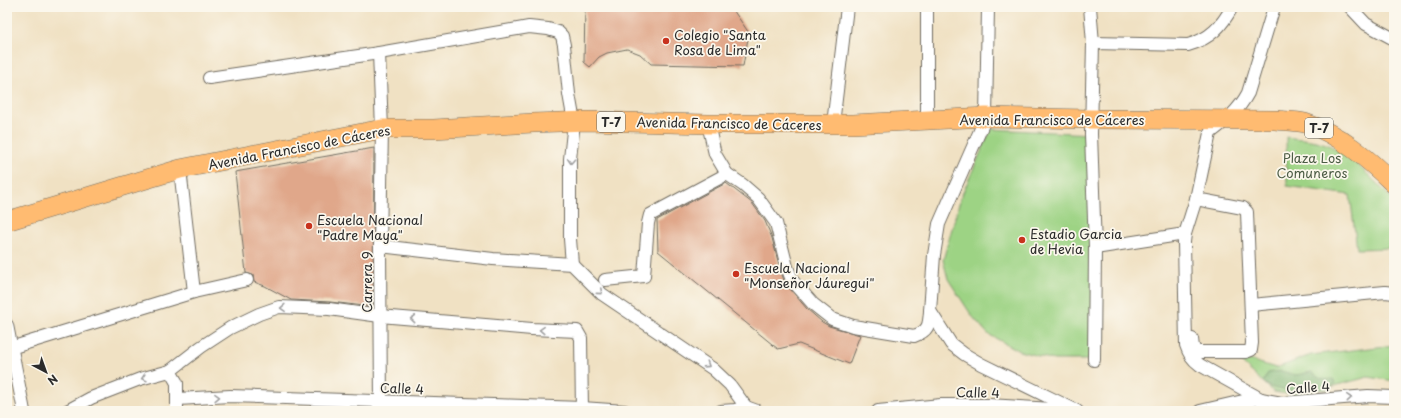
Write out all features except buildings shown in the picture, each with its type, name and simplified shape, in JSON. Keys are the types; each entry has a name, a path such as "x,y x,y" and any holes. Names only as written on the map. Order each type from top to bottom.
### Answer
{"main road":[{"name":"Avenida Francisco de Cáceres","path":"7,221 180,170 382,129 434,129 533,122 833,124 986,117 1275,120 1304,123 1324,130 1351,146 1392,180"}],"street":[{"path":"833,124 847,7"},
{"path":"926,7 927,120"},
{"path":"708,124 715,154 727,174 742,184 758,198 776,223 787,267 792,280 814,304 832,319 853,326 914,336 924,332 928,328 934,255 939,224 986,117 988,7"},
{"path":"1090,7 1092,43 1091,119 1095,248 1094,360"},
{"path":"1092,43 1188,44 1200,42 1214,32 1229,14 1232,7"},
{"path":"1199,199 1243,208 1247,212 1252,343 1251,350 1246,352 1198,352 1194,350 1190,240 1199,199 1210,133 1227,120 1242,104 1248,93 1274,7"},
{"path":"1350,7 1366,24 1394,39"},
{"path":"209,78 379,53 529,27 548,29 558,32 562,36 564,45 569,94 574,122 570,159 570,239 572,264 602,294 713,369 752,409"},
{"name":"Carrera 9","path":"379,53 382,129 380,246 381,406"},
{"path":"180,170 194,292"},
{"path":"606,280 644,276 648,223 650,215 727,174"},
{"path":"1199,199 1185,234 1184,242 1186,345 1188,353 1200,365 1261,399"},
{"path":"1095,248 1185,234"},
{"path":"380,246 493,259 572,264"},
{"path":"9,348 194,292 247,280"},
{"path":"1251,305 1385,292 1394,293"},
{"path":"67,411 90,398 140,379 170,371 201,347 230,328 259,314 279,308 329,309 380,316 532,329 577,331 580,334 582,409"},
{"path":"930,311 951,344 964,354 981,364 1077,411"},
{"path":"7,325 9,348 24,411"},
{"path":"170,371 177,384 177,411"},
{"name":"Calle 4","path":"178,399 230,396 381,406 625,411"},
{"name":"Calle 4","path":"1200,411 1243,401 1261,399 1282,407 1368,396 1394,398"},
{"name":"Calle 4","path":"878,411 941,405 1077,411"},
{"path":"721,411 752,409"}],"green space":[{"name":"Estadio Garcia de Hevia","path":"991,129 1091,134 1094,360 1054,360 1019,351 988,334 972,316 948,279 943,260 961,197"},
{"name":"Plaza Los Comuneros","path":"1286,137 1314,141 1333,147 1352,160 1394,201 1394,248 1357,249 1350,195 1287,186"},
{"path":"1394,345 1394,381 1368,377 1300,395 1274,392 1233,355 1276,368 1311,355"},
{"path":"1281,371 1296,375 1312,372 1317,377 1322,379 1333,379 1335,383 1330,388 1324,390 1291,390 1274,388 1263,382 1268,373"}],"place":[{"name":"Colegio \"Santa Rosa de Lima\"","path":"666,41"},
{"name":"Escuela Nacional \"Padre Maya\"","path":"309,226"},
{"name":"Estadio Garcia de Hevia","path":"1022,240"},
{"name":"Escuela Nacional \"Monseñor Jáuregui\"","path":"736,274"}]}
